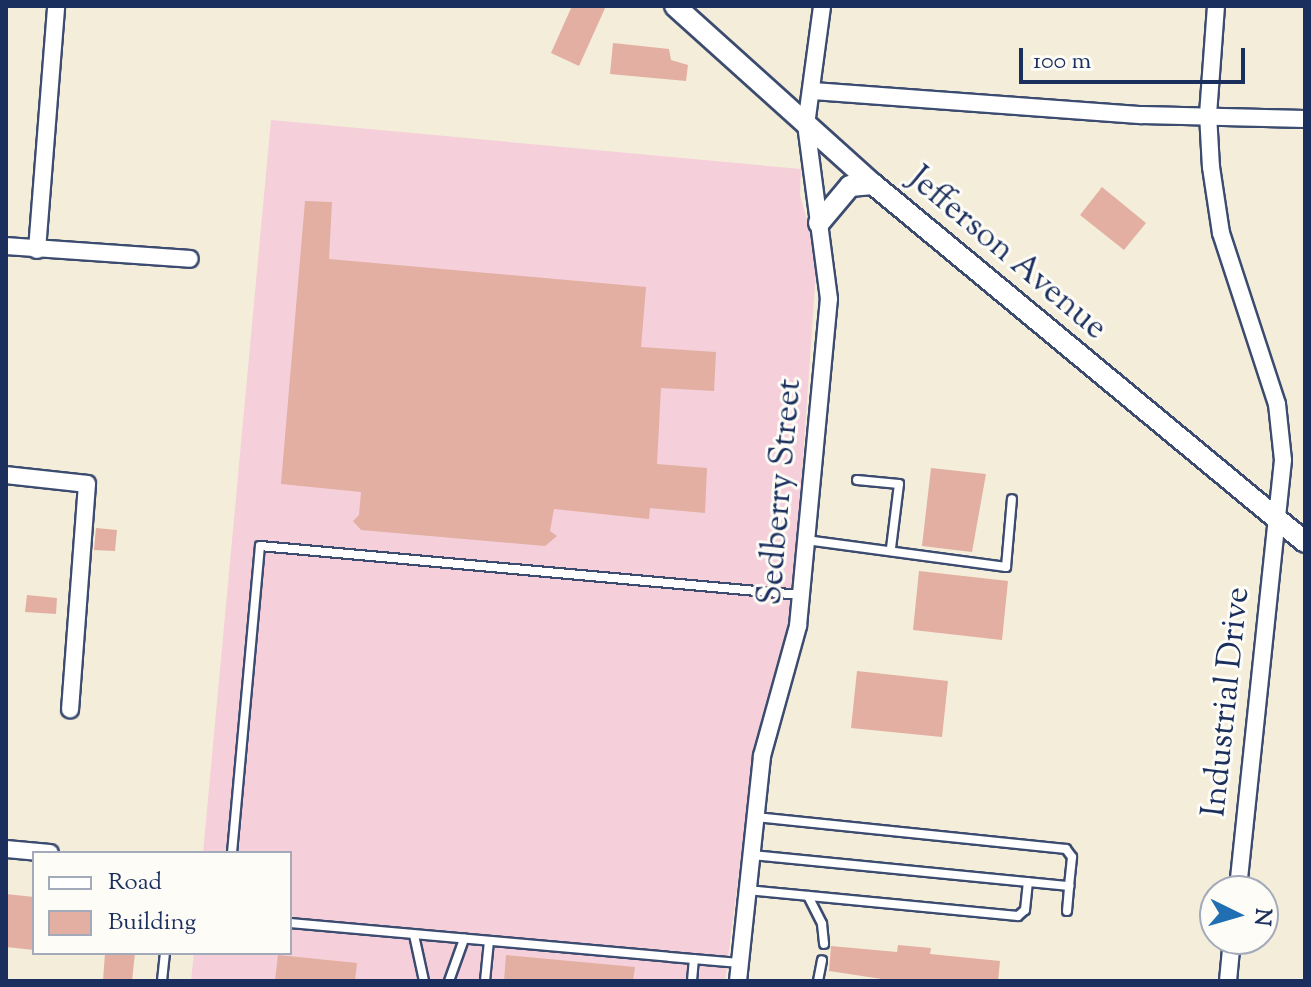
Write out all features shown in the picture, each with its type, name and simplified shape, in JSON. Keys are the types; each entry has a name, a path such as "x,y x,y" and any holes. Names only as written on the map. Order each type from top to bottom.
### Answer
{"street":[{"path":"37,250 56,6"},
{"name":"Jefferson Avenue","path":"675,6 873,184 1305,542"},
{"name":"Sedberry Street","path":"738,981 764,745 795,641 829,299 806,125 813,91 822,6"},
{"name":"Industrial Drive","path":"1216,6 1208,114 1221,233 1277,404 1283,460 1240,875"},
{"path":"813,91 1142,115 1208,114 1305,119"},
{"path":"819,223 850,186 873,184"},
{"path":"6,246 190,259"},
{"path":"6,475 87,484 70,709"},
{"path":"6,849 32,851"},
{"path":"1228,981 1230,955"}],"lane":[{"path":"857,480 899,484 891,548"},
{"path":"806,540 891,548 904,557 1006,567 1012,499"},
{"path":"232,851 260,546 801,595"},
{"path":"755,817 1066,849 1072,857 1067,911"},
{"path":"751,855 1069,886"},
{"path":"747,890 1018,916 1025,910 1028,882"},
{"path":"808,896 822,924 824,944"},
{"path":"292,923 739,963"},
{"path":"414,935 424,981"},
{"path":"449,981 464,939"},
{"path":"485,981 489,941"},
{"path":"162,981 165,955"},
{"path":"692,981 694,959"},
{"path":"818,981 822,960"}],"shaded area":[{"path":"271,120 801,169 800,195 817,257 791,629 753,763 725,981 191,981 194,955 292,955 292,851 203,851"}],"building":[{"path":"572,6 606,6 579,66 551,53"},
{"path":"613,43 669,49 671,60 688,65 686,81 610,74"},
{"path":"1102,187 1146,223 1124,250 1080,215"},
{"path":"305,201 332,202 329,259 646,287 641,347 716,352 714,391 661,388 657,464 707,468 705,513 650,508 649,519 554,509 550,531 557,536 545,546 361,530 353,521 359,515 361,492 281,484"},
{"path":"931,468 986,474 972,552 922,546"},
{"path":"96,528 117,530 115,551 94,550"},
{"path":"919,571 1008,581 1002,640 913,630"},
{"path":"27,595 57,598 56,614 25,612"},
{"path":"857,671 948,681 942,737 851,728"},
{"path":"6,894 32,897 32,950 6,947"},
{"path":"898,945 931,948 930,954 1000,961 998,981 895,981 829,971 831,946 897,952"},
{"path":"105,955 135,955 132,981 103,981"},
{"path":"278,955 357,963 355,981 275,981"},
{"path":"506,955 635,967 633,981 504,981"}]}
